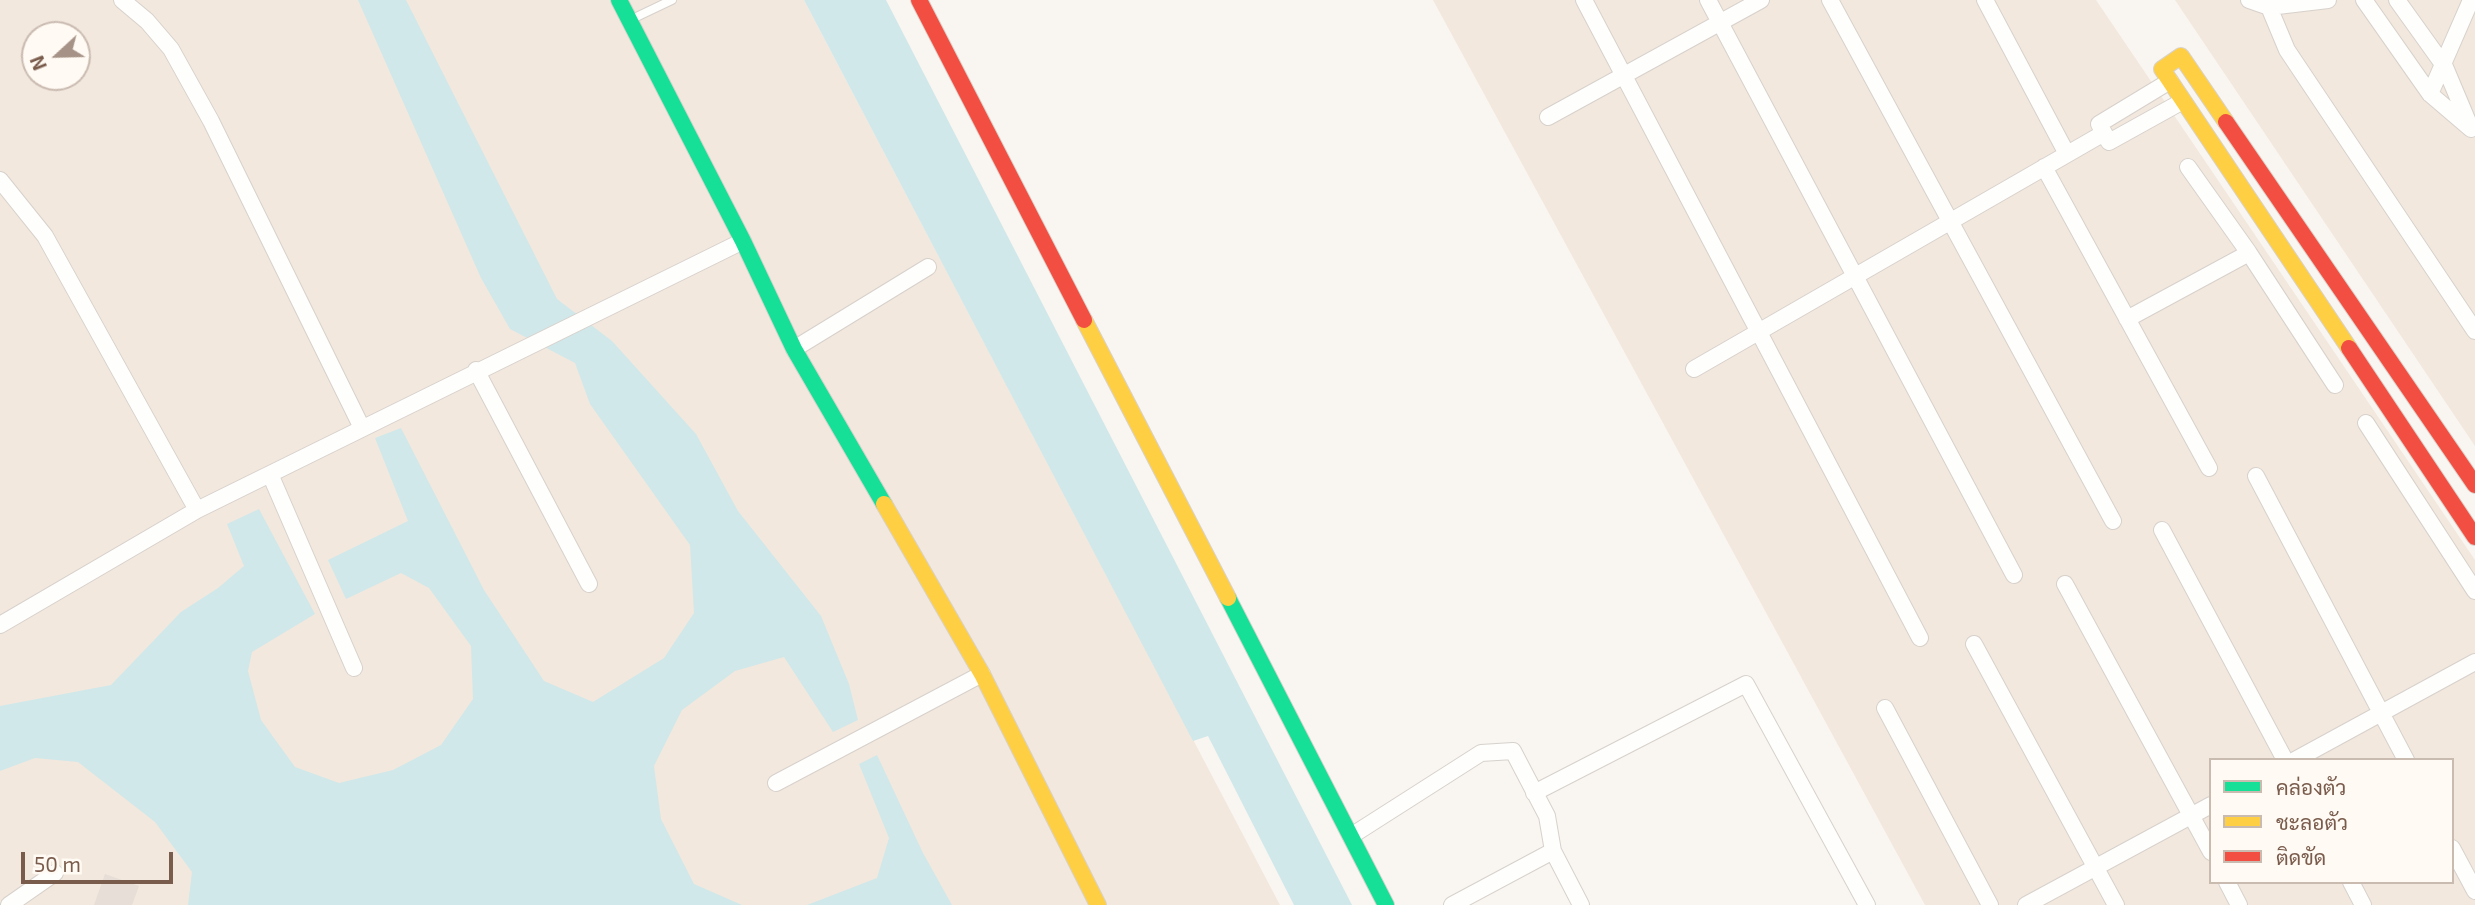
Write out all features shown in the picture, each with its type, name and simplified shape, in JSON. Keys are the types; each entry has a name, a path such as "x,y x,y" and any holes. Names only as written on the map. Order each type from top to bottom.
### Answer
{"street":[{"path":"122,0 147,21 171,49 211,121 362,428"},
{"path":"619,0 743,241 794,349 982,674 1098,905"},
{"path":"919,0 1386,905"},
{"path":"1584,0 1920,638"},
{"path":"1708,0 2014,575"},
{"path":"1548,117 1761,0"},
{"path":"1830,0 1952,220 2113,521"},
{"path":"1985,0 2067,154"},
{"path":"2249,0 2269,7 2328,0"},
{"path":"2364,0 2430,94 2473,132"},
{"path":"2397,0 2445,67 2473,132"},
{"path":"2430,94 2445,67 2471,0"},
{"path":"2269,7 2287,50 2475,331"},
{"path":"2475,485 2181,57 2162,69 2475,537"},
{"path":"2170,81 2099,124 2109,142 2183,101"},
{"path":"1694,369 2104,133"},
{"path":"2044,167 2209,468"},
{"path":"2188,167 2249,253 2334,385"},
{"path":"0,180 45,236 197,510"},
{"path":"0,605 4,623 197,510 516,350 743,241"},
{"path":"2127,319 2249,253"},
{"path":"794,349 928,267"},
{"path":"476,370 589,584"},
{"path":"2366,423 2475,591"},
{"path":"270,474 354,667"},
{"path":"2256,476 2405,758"},
{"path":"2162,530 2284,758"},
{"path":"2066,584 2209,848"},
{"path":"1974,645 2116,905"},
{"path":"2299,758 2475,662"},
{"path":"776,783 982,674"},
{"path":"1534,793 1746,684 1867,905"},
{"path":"1885,708 1990,905"},
{"path":"1351,836 1481,752 1513,751 1547,816 1553,851 1581,905"},
{"path":"2026,905 2209,806"},
{"path":"1463,903 1553,851"},
{"path":"2454,852 2475,891"},
{"path":"9,905 55,873"},
{"path":"2228,884 2239,905"},
{"path":"2352,884 2363,905"}],"lane":[{"path":"629,20 672,0"}],"shaded area":[{"path":"0,0 804,0 1280,905 0,905"},
{"path":"1433,0 2096,0 2475,560 2475,905 1925,905"},
{"path":"2175,0 2475,0 2475,446"}],"water":[{"path":"358,0 406,0 557,299 612,341 696,434 738,511 821,616 849,684 858,720 833,732 784,657 735,671 682,710 654,766 661,819 694,884 742,905 188,905 192,872 155,822 78,762 35,758 0,771 0,706 111,685 181,612 218,588 244,566 227,524 259,509 315,614 252,652 248,671 261,720 295,767 339,783 393,770 441,745 473,699 471,646 429,588 401,573 346,599 328,560 408,521 375,438 401,428 484,590 544,681 593,702 664,658 694,613 690,545 590,404 575,363 510,329 481,278"},
{"path":"804,0 886,0 1352,905 1294,905 1208,736 1193,741"},
{"path":"877,755 923,853 952,905 807,905 877,878 889,838 859,764"}],"building":[{"path":"105,874 139,886 132,905 94,905"}],"traffic: fast":[{"path":"619,0 743,241 794,349 884,504"},
{"path":"1228,598 1386,905"}],"traffic: slow":[{"path":"2226,122 2181,56 2162,69 2349,348"},
{"path":"1084,320 1228,598"},
{"path":"884,504 982,674 1098,905"}],"traffic: jam":[{"path":"919,0 1084,320"},
{"path":"2226,122 2475,485"},
{"path":"2349,348 2475,537"}]}
